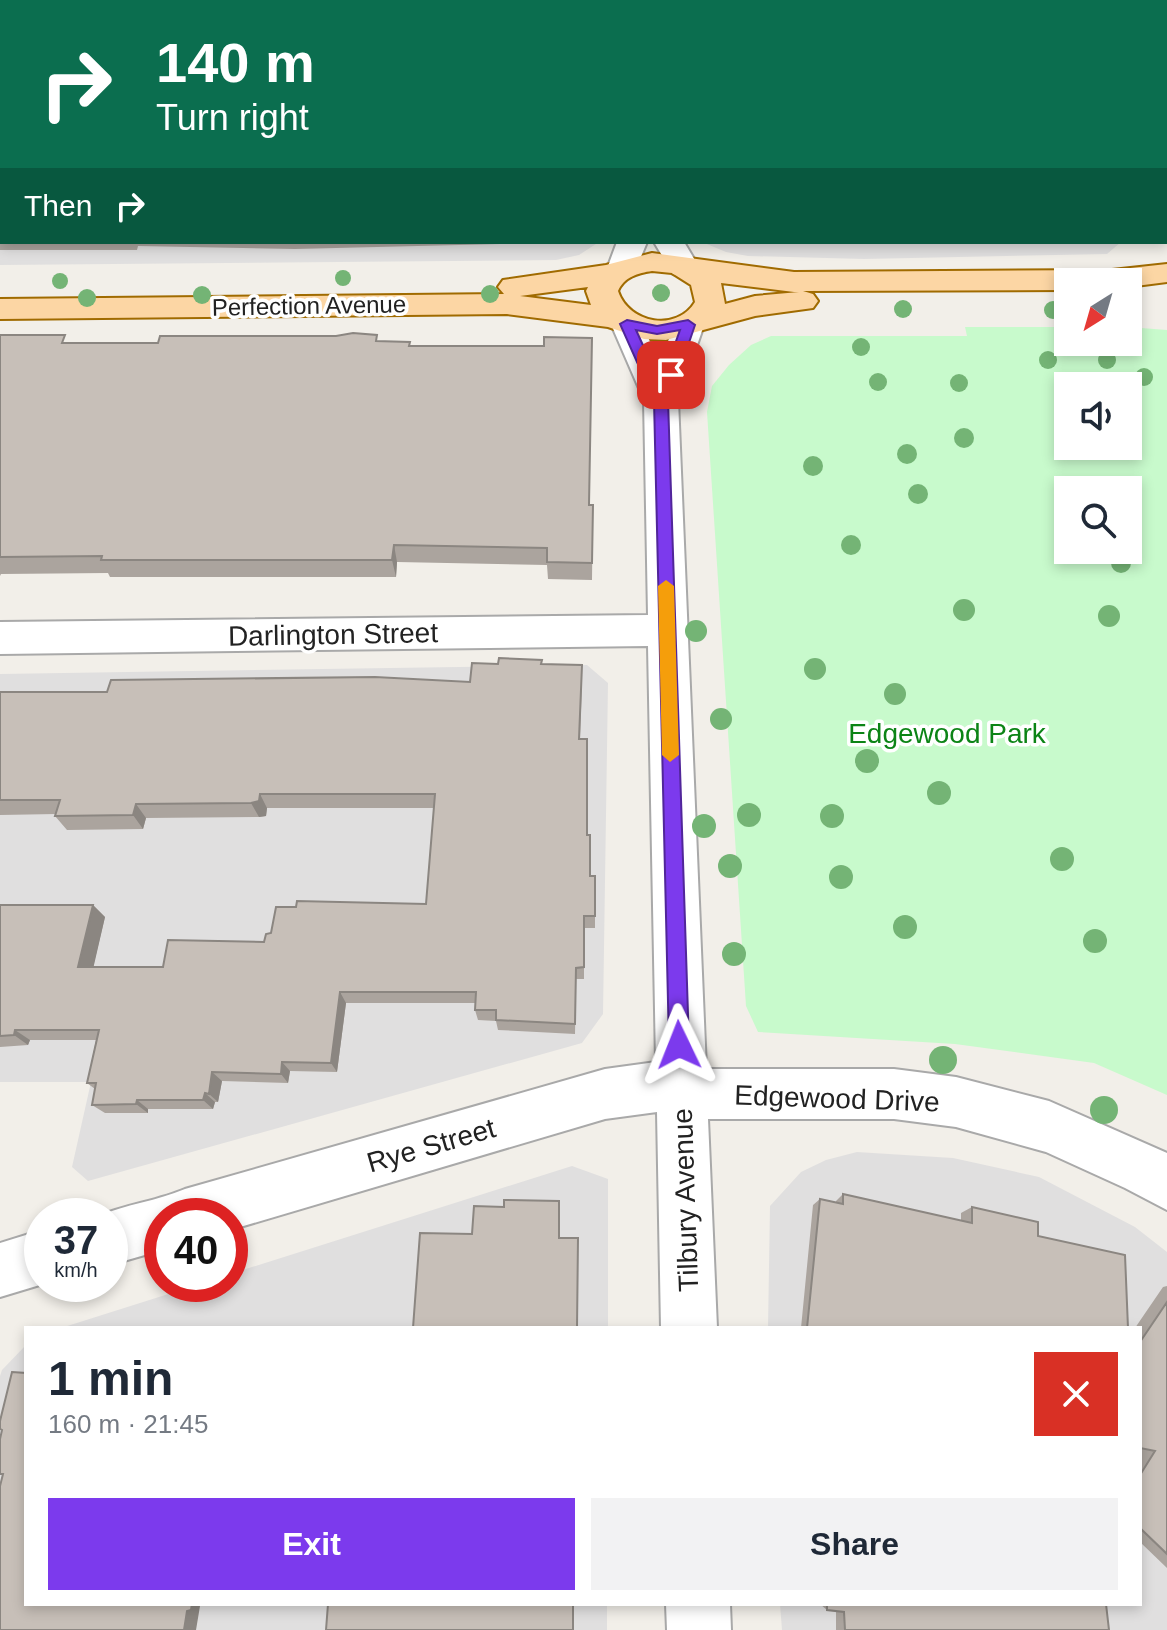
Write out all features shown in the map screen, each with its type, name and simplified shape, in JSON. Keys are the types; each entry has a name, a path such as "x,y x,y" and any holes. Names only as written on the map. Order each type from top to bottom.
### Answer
{"main road":[{"path":"682,260 710,289 711,300 707,311 692,323"},
{"path":"1054,299 797,302 755,306 657,330 622,321 602,301 605,282 622,262 682,260 794,282 1112,280 1167,273"},
{"name":"Perfection Avenue","path":"0,293 510,287 550,285 622,262"},
{"path":"1142,300 1167,302"},
{"name":"Perfection Avenue","path":"0,309 507,304 622,321"}],"street":[{"name":"Tilbury Avenue","path":"622,321 661,400"},
{"name":"Tilbury Avenue","path":"689,1326 661,400 692,323"},
{"name":"Darlington Street","path":"0,638 667,630"},
{"name":"Rye Street","path":"247,1198 605,1094 642,1088 681,1090"},
{"name":"Edgewood Drive","path":"681,1090 894,1094 956,1102 1049,1127 1131,1163 1167,1184"},
{"path":"0,1270 24,1263"},
{"path":"698,1606 699,1630"}],"shaded area":[{"path":"0,244 596,244 579,255 556,260 0,265"},
{"path":"707,244 1119,244 1107,254 864,259 748,256"},
{"path":"587,665 608,683 603,1014 582,1043 88,1181 72,1167 91,1082 0,1082 0,674"},
{"path":"857,1152 953,1158 1039,1177 1135,1227 1167,1252 1167,1630 782,1630 780,1606 1142,1606 1142,1326 768,1326 770,1206 801,1172 826,1160"},
{"path":"572,1166 608,1179 608,1326 67,1326 144,1302 248,1302 248,1268"},
{"path":"24,1347 24,1606 607,1606 607,1630 0,1630 2,1370"}],"green space":[{"name":"Edgewood Park","path":"965,327 1054,327 1054,356 1142,356 1142,328 1167,330 1167,1095 1094,1063 955,1044 758,1032 746,1006 707,412 712,386 729,365 751,345 771,336 967,336"}],"building":[{"path":"353,333 377,335 376,341 410,342 409,346 544,346 544,337 592,338 589,505 593,505 592,563 547,562 547,548 394,545 392,560 0,557 0,335 65,335 62,343 158,343 160,336 336,336"},
{"path":"499,658 542,660 541,664 582,665 579,739 587,739 587,835 590,835 590,876 595,876 595,916 584,916 584,967 576,968 575,1024 496,1020 496,1010 475,1010 476,992 340,992 331,1063 282,1062 281,1074 212,1072 209,1094 205,1093 203,1100 137,1100 136,1104 92,1105 96,1083 87,1083 99,1030 15,1030 14,1035 0,1036 0,905 93,905 78,967 163,967 168,940 264,942 266,934 271,933 276,907 296,907 297,901 426,904 435,794 260,794 259,801 251,803 136,804 133,815 55,816 60,800 0,800 0,692 107,692 111,680 375,677 470,682 472,663 498,664"},
{"path":"843,1194 972,1223 972,1207 1038,1222 1038,1236 1125,1255 1128,1326 807,1326 820,1199 843,1204"},
{"path":"504,1200 559,1201 559,1238 578,1238 577,1326 413,1326 420,1233 472,1234 474,1206 504,1207"},
{"path":"1167,1302 1167,1554 1142,1530 1142,1472 1155,1451 1142,1448 1142,1339"},
{"path":"12,1372 24,1373 24,1606 192,1606 187,1611 184,1630 0,1630 0,1486 3,1474 0,1474 0,1421"},
{"path":"328,1606 573,1606 573,1630 326,1630"},
{"path":"827,1606 1106,1606 1109,1630 845,1630 844,1612 827,1610"}],"slow traffic":[{"path":"666,586 670,755"}],"route":[{"path":"671,375 688,325 657,330 627,324 661,400 679,1045"}]}
